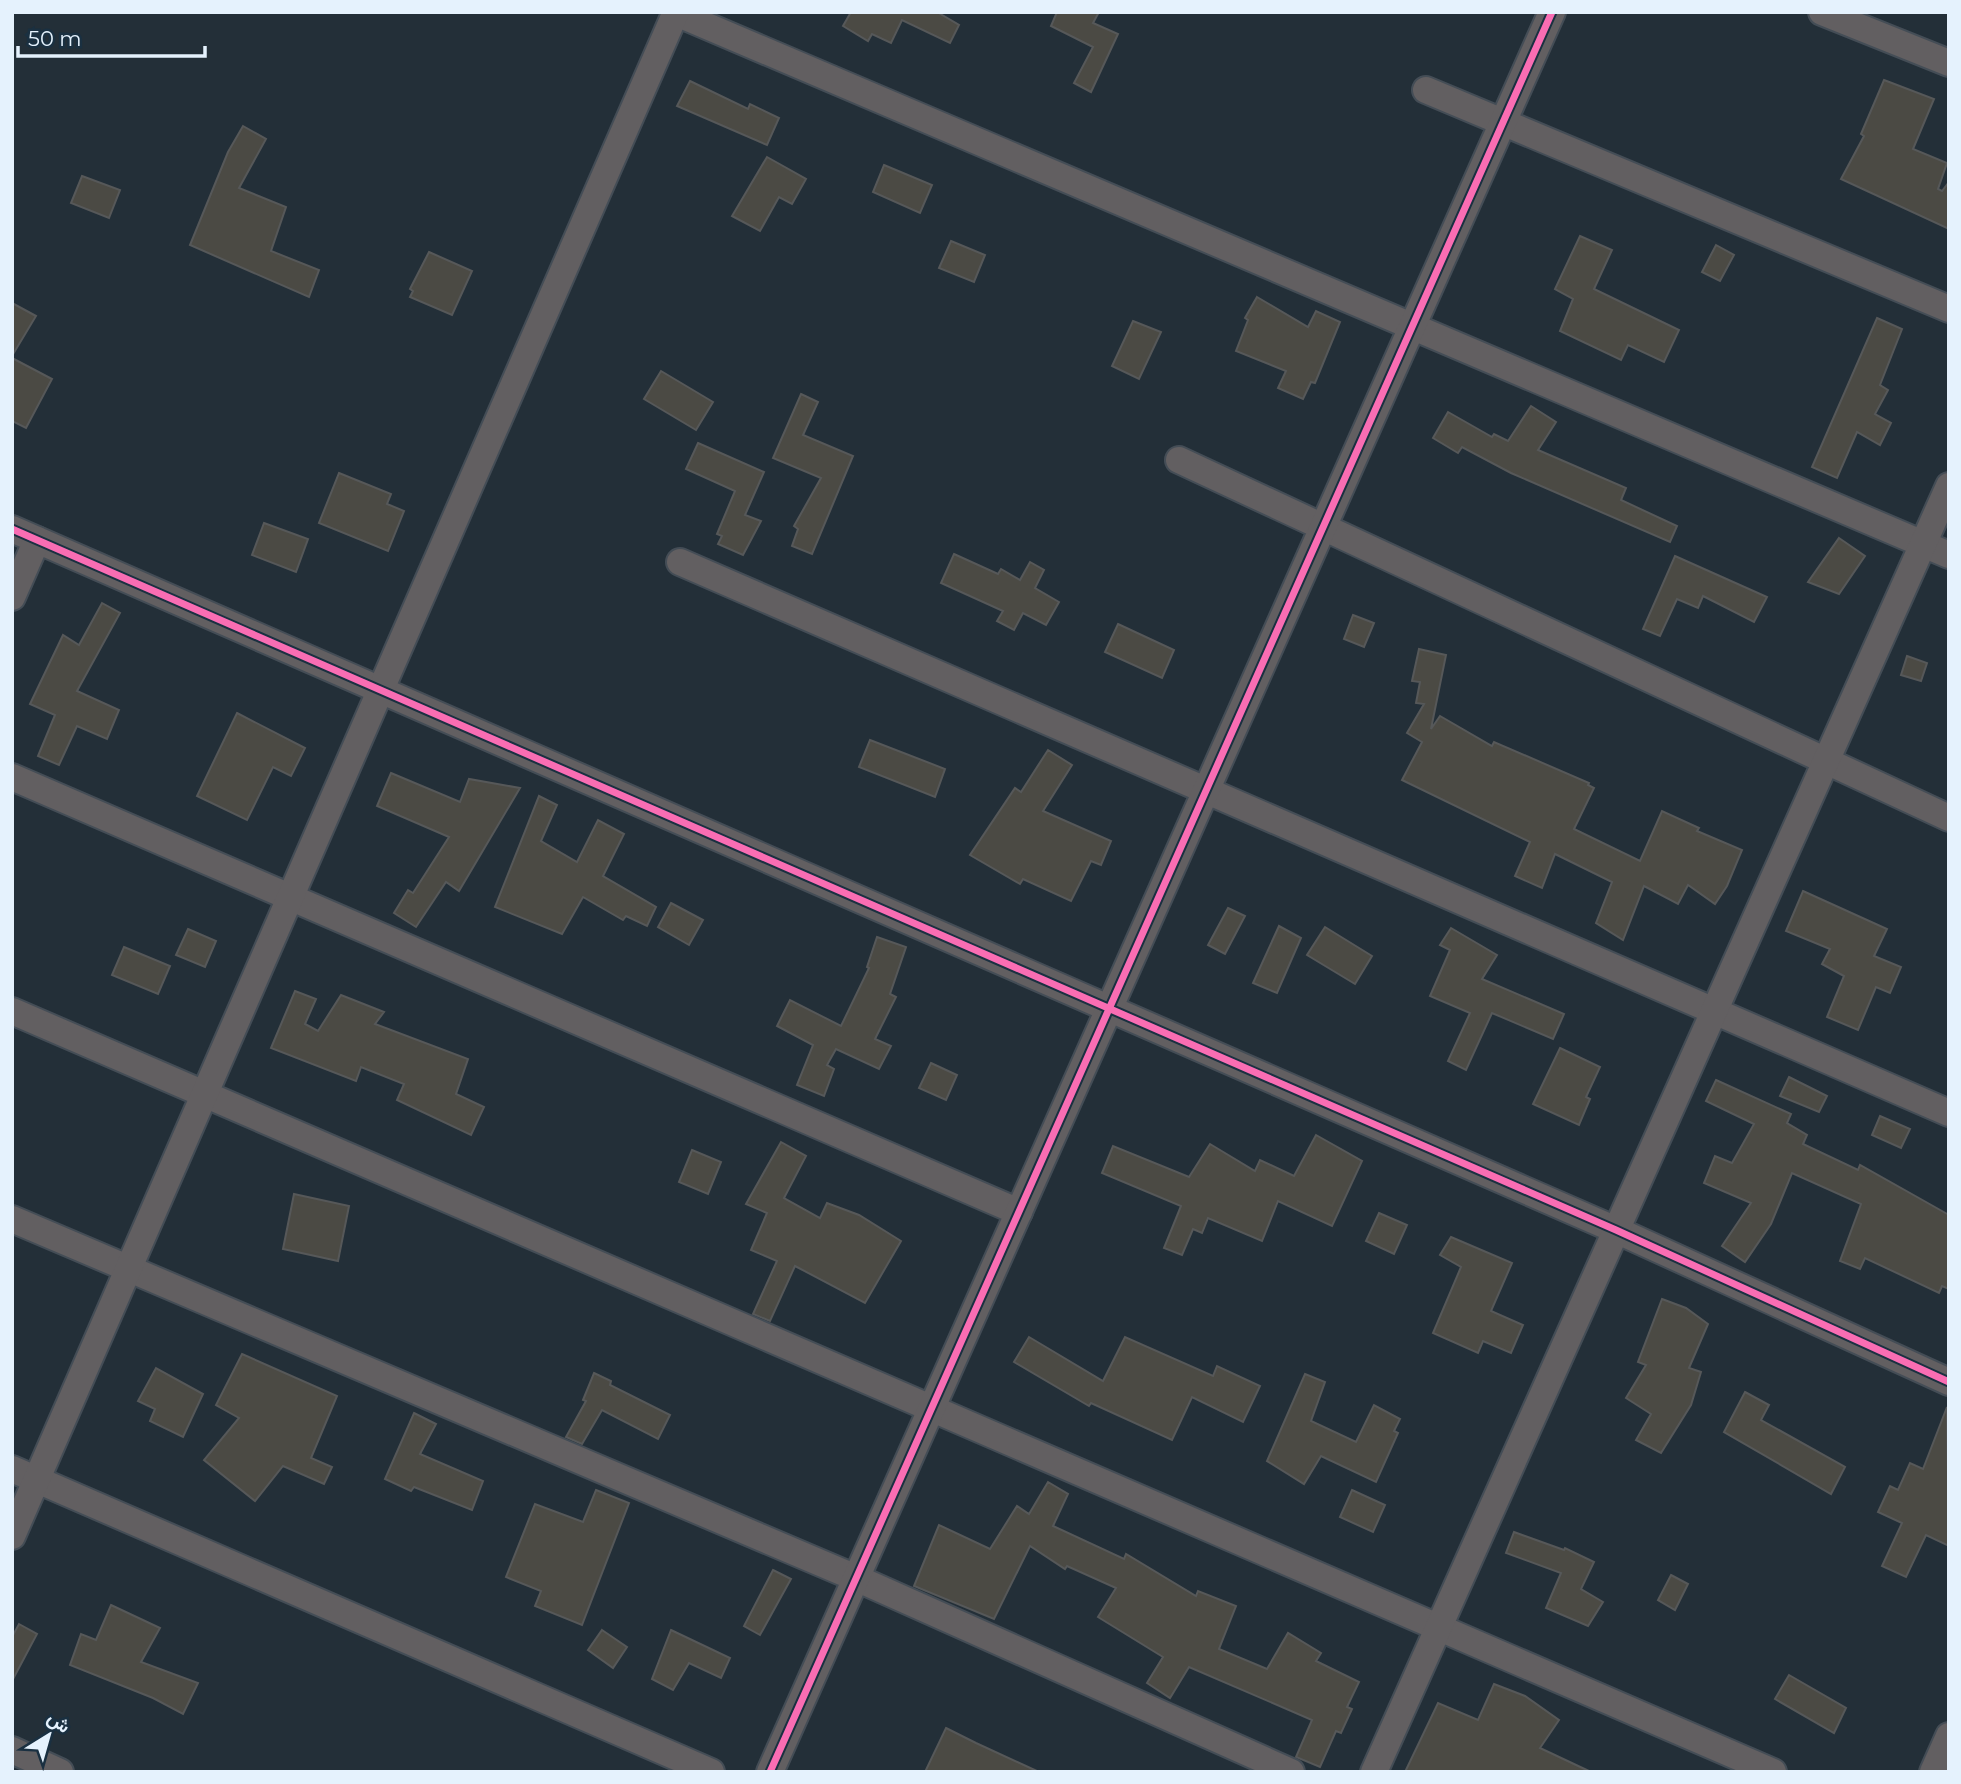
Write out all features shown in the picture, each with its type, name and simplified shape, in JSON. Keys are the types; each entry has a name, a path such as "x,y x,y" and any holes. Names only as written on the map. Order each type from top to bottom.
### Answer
{"street":[{"path":"770,1772 1552,12"},
{"path":"1822,12 1949,63"},
{"path":"12,1536 676,13 1949,555"},
{"path":"1426,90 1949,309"},
{"path":"1179,460 1825,763 1949,818"},
{"path":"1374,1772 1949,486"},
{"path":"12,529 1616,1230 1949,1382"},
{"path":"12,597 37,540"},
{"path":"680,562 1715,1009 1949,1113"},
{"path":"12,778 1019,1212"},
{"path":"12,1012 1773,1772"},
{"path":"12,1219 856,1578 1291,1772"},
{"path":"12,1469 711,1772"},
{"path":"1933,1772 1949,1736"},
{"path":"12,1750 60,1772"}],"building":[{"path":"851,12 937,12 959,25 950,43 902,20 891,43 872,34 868,41 843,26"},
{"path":"1057,12 1099,12 1093,23 1118,34 1091,92 1074,83 1093,47 1051,26"},
{"path":"1884,80 1934,99 1913,149 1947,163 1938,189 1942,191 1949,182 1949,229 1841,179 1864,136 1861,134"},
{"path":"690,81 748,109 750,104 779,118 767,145 677,106"},
{"path":"243,126 266,139 239,188 286,207 271,251 319,270 309,297 190,245 228,152"},
{"path":"767,157 806,179 792,204 779,197 760,231 732,216"},
{"path":"884,165 932,185 920,213 873,192"},
{"path":"82,176 120,190 109,218 71,203"},
{"path":"1580,236 1612,250 1594,289 1679,330 1664,362 1628,345 1621,360 1560,331 1573,299 1555,289"},
{"path":"951,241 985,255 974,282 939,268"},
{"path":"1716,245 1734,255 1720,281 1702,272"},
{"path":"429,252 472,271 452,315 410,297 413,291 410,289"},
{"path":"1257,297 1308,327 1316,311 1340,322 1315,383 1311,382 1303,399 1278,388 1286,371 1236,351 1248,320 1245,318"},
{"path":"12,303 36,316 12,356"},
{"path":"1877,318 1902,329 1880,385 1888,390 1875,414 1891,423 1880,445 1857,432 1837,478 1812,467"},
{"path":"1133,321 1161,332 1139,379 1112,366"},
{"path":"12,358 52,379 26,428 12,421"},
{"path":"661,371 713,402 696,430 644,399"},
{"path":"801,394 818,402 803,435 853,456 812,554 792,546 798,529 794,526 821,478 773,458"},
{"path":"1531,406 1556,422 1538,450 1626,488 1621,500 1677,526 1670,542 1511,473 1462,447 1458,453 1433,438 1448,412 1492,437 1494,434 1508,441"},
{"path":"698,443 764,472 745,515 761,521 743,555 718,544 722,536 717,534 735,491 686,469"},
{"path":"339,473 391,494 387,504 404,511 388,551 319,523"},
{"path":"264,523 308,539 296,572 252,555"},
{"path":"1839,538 1865,556 1839,594 1808,582"},
{"path":"954,554 998,574 1001,569 1020,580 1030,562 1044,570 1035,588 1059,602 1046,625 1023,613 1014,630 997,621 1003,611 941,583"},
{"path":"1675,556 1767,597 1754,622 1703,596 1698,608 1677,599 1660,636 1643,629"},
{"path":"102,603 120,613 77,691 119,710 107,739 77,726 59,765 38,756 55,715 30,704 63,635 79,645"},
{"path":"1353,615 1374,623 1364,647 1344,639"},
{"path":"1118,624 1174,650 1162,678 1105,652"},
{"path":"1419,649 1446,655 1431,729 1440,716 1492,746 1494,742 1589,783 1588,785 1594,788 1574,829 1640,861 1662,811 1699,828 1697,831 1742,850 1727,886 1715,904 1688,885 1678,904 1644,886 1623,940 1596,923 1612,882 1555,854 1542,888 1515,876 1530,842 1402,780 1422,742 1407,733 1424,704 1416,703 1420,682 1412,681"},
{"path":"1907,656 1927,663 1921,681 1901,675"},
{"path":"237,713 305,748 291,776 273,767 247,820 197,796"},
{"path":"870,740 945,769 935,797 859,767"},
{"path":"1048,750 1072,765 1043,811 1111,841 1101,865 1091,861 1071,901 1023,879 1020,884 970,855 1015,788 1021,792"},
{"path":"391,773 460,802 469,779 520,788 459,891 446,882 416,927 394,913 408,890 413,893 449,837 377,806"},
{"path":"539,796 557,805 541,841 577,862 598,820 624,834 603,876 656,907 647,926 626,916 623,920 583,897 562,934 495,907"},
{"path":"1803,891 1887,929 1874,956 1901,967 1890,993 1876,987 1858,1030 1827,1017 1844,976 1822,964 1830,949 1786,931"},
{"path":"671,903 703,920 689,945 658,927"},
{"path":"1228,908 1245,916 1225,954 1208,945"},
{"path":"1279,926 1301,938 1277,993 1253,983"},
{"path":"1325,927 1372,956 1355,984 1307,955"},
{"path":"1451,928 1497,955 1482,979 1564,1014 1553,1039 1492,1013 1466,1070 1448,1061 1470,1013 1430,996 1450,950 1440,945"},
{"path":"188,929 216,941 205,967 176,955"},
{"path":"877,937 906,947 890,994 896,997 875,1039 891,1046 879,1069 836,1049 827,1065 834,1069 824,1096 797,1085 813,1045 777,1026 790,1000 841,1026 869,968 867,967"},
{"path":"124,947 170,966 158,994 112,975"},
{"path":"295,991 316,999 305,1024 318,1031 341,995 384,1012 375,1024 468,1059 456,1094 484,1107 471,1135 397,1100 404,1084 361,1067 356,1081 271,1048"},
{"path":"1560,1048 1600,1067 1586,1097 1590,1099 1579,1125 1533,1104"},
{"path":"931,1063 957,1075 946,1100 919,1088"},
{"path":"1789,1077 1827,1096 1819,1112 1780,1096"},
{"path":"1716,1080 1791,1114 1787,1123 1807,1135 1803,1144 1858,1170 1860,1165 1949,1215 1949,1289 1942,1286 1939,1293 1865,1258 1860,1269 1840,1261 1861,1204 1792,1173 1771,1224 1745,1262 1722,1246 1751,1203 1704,1183 1715,1156 1732,1163 1754,1124 1706,1101"},
{"path":"1880,1116 1910,1129 1901,1148 1872,1135"},
{"path":"1316,1135 1362,1161 1332,1226 1278,1201 1262,1241 1208,1218 1202,1233 1193,1229 1182,1255 1164,1248 1181,1206 1102,1173 1113,1146 1189,1177 1210,1144 1255,1171 1260,1160 1294,1176"},
{"path":"781,1142 806,1156 784,1198 820,1218 827,1203 859,1215 901,1241 865,1303 795,1266 770,1321 753,1314 777,1261 751,1250 767,1213 746,1204"},
{"path":"692,1150 721,1162 708,1194 679,1182"},
{"path":"294,1194 349,1206 338,1261 283,1249"},
{"path":"1379,1213 1407,1225 1394,1254 1366,1241"},
{"path":"1451,1237 1512,1263 1491,1311 1523,1325 1511,1353 1483,1341 1478,1353 1433,1333 1461,1267 1440,1255"},
{"path":"1662,1299 1686,1308 1708,1324 1689,1368 1701,1372 1691,1405 1661,1453 1636,1440 1651,1414 1626,1398 1646,1365 1638,1362"},
{"path":"1029,1337 1103,1381 1125,1337 1213,1376 1217,1366 1260,1386 1243,1422 1192,1397 1172,1440 1091,1403 1089,1406 1014,1362"},
{"path":"242,1354 337,1396 311,1458 332,1467 324,1484 283,1466 255,1501 204,1460 239,1418 216,1405"},
{"path":"156,1368 203,1394 183,1437 150,1421 155,1409 138,1401"},
{"path":"594,1373 611,1381 610,1385 670,1415 658,1439 602,1410 582,1444 566,1437 586,1401 583,1400"},
{"path":"1305,1374 1325,1382 1311,1421 1356,1442 1374,1405 1400,1419 1394,1431 1398,1433 1376,1482 1321,1456 1304,1484 1267,1461"},
{"path":"1745,1392 1769,1405 1761,1420 1845,1467 1831,1494 1724,1432"},
{"path":"1947,1407 1949,1546 1926,1535 1906,1577 1882,1566 1902,1523 1878,1512 1890,1486 1898,1490 1910,1463 1923,1469"},
{"path":"414,1413 436,1424 420,1454 483,1481 472,1510 414,1487 411,1491 385,1479"},
{"path":"1048,1482 1068,1494 1053,1526 1124,1559 1126,1554 1196,1596 1198,1591 1236,1606 1219,1649 1267,1669 1288,1633 1321,1653 1316,1661 1359,1682 1347,1707 1352,1709 1341,1733 1336,1731 1320,1767 1296,1757 1312,1720 1189,1667 1170,1698 1147,1683 1163,1657 1098,1617 1116,1588 1067,1566 1065,1569 1030,1546 994,1619 914,1586 939,1525 990,1549 1017,1506 1029,1514"},
{"path":"596,1490 629,1503 582,1625 535,1606 541,1591 506,1577 535,1504 583,1522"},
{"path":"1352,1490 1385,1505 1373,1532 1340,1517"},
{"path":"1514,1532 1564,1550 1565,1548 1594,1562 1581,1589 1603,1602 1588,1626 1546,1608 1561,1573 1506,1553"},
{"path":"773,1570 791,1579 760,1635 744,1626"},
{"path":"1671,1575 1688,1584 1675,1610 1658,1600"},
{"path":"111,1605 160,1628 141,1662 198,1683 183,1714 153,1698 70,1665 81,1634 96,1640"},
{"path":"19,1624 37,1634 12,1681 12,1637"},
{"path":"602,1630 627,1647 613,1668 588,1650"},
{"path":"671,1630 730,1658 721,1678 689,1663 673,1690 652,1679"},
{"path":"1789,1675 1846,1708 1834,1733 1775,1699"},
{"path":"1494,1684 1525,1696 1559,1720 1540,1748 1591,1772 1405,1772 1438,1703 1478,1720"},
{"path":"946,1728 976,1743 1039,1772 925,1772"}],"cycle path":[{"path":"770,1772 1552,12"},
{"path":"12,529 1616,1230 1949,1382"}]}
